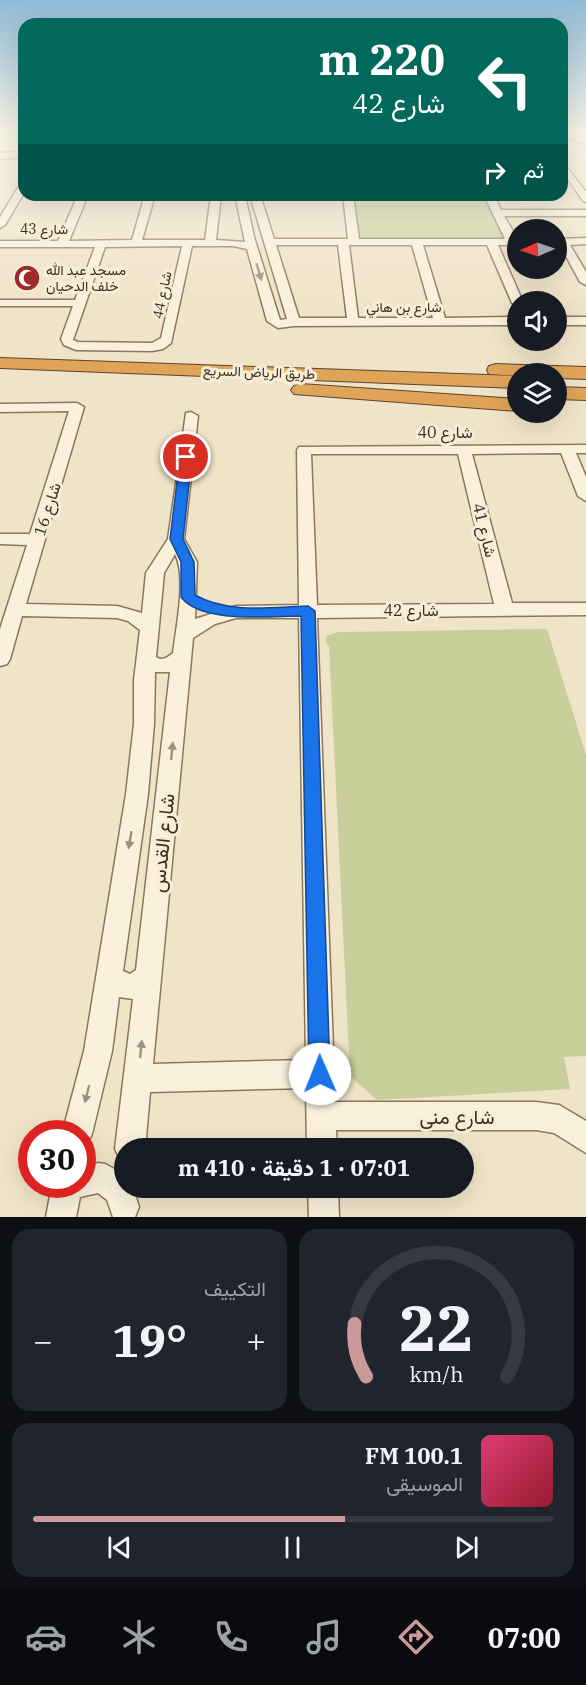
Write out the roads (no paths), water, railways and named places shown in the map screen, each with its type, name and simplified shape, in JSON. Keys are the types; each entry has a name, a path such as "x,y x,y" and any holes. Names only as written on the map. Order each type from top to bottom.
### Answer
{"highway":[{"name":"طريق الرياض السريع","path":"0,363 507,382"},
{"path":"184,369 369,367 586,373"},
{"name":"طريق الرياض السريع","path":"0,372 507,391"},
{"path":"157,377 378,397 507,404"},
{"path":"567,384 586,385"},
{"path":"567,393 586,394"},
{"path":"567,407 586,408"}],"street":[{"path":"0,225 18,196"},
{"path":"62,244 80,201"},
{"path":"136,244 148,201"},
{"path":"210,243 215,201"},
{"path":"242,201 250,242 273,321 281,324 292,322 257,201"},
{"path":"348,201 353,322"},
{"path":"492,201 507,229"},
{"path":"0,206 12,206"},
{"path":"245,212 252,214 260,211"},
{"path":"497,213 586,213"},
{"path":"567,242 586,241"},
{"name":"شارع 43","path":"0,244 250,242"},
{"path":"268,242 507,242"},
{"path":"491,242 513,291"},
{"name":"شارع 44","path":"78,306 67,339 71,345 152,347 164,344 167,340 188,243"},
{"path":"417,243 440,321"},
{"path":"78,306 101,244"},
{"path":"567,253 586,282"},
{"path":"0,303 78,306"},
{"path":"0,309 78,306"},
{"name":"شارع بن هاني","path":"292,322 507,321"},
{"path":"567,321 586,321"},
{"name":"شارع 16","path":"0,408 77,407 0,659"},
{"name":"شارع القدس","path":"81,1120 98,1051 137,794 144,724 146,656 155,573 176,539 191,416"},
{"name":"شارع 40","path":"308,611 304,450 586,449"},
{"name":"شارع 41","path":"464,450 505,610"},
{"path":"567,450 586,496"},
{"path":"0,539 38,540"},
{"name":"شارع القدس","path":"131,1138 188,597 188,562 176,539"},
{"path":"155,573 164,565 175,563 186,567 189,572"},
{"name":"شارع 42","path":"188,597 202,605 236,612"},
{"path":"117,612 135,607 152,598"},
{"name":"شارع 42","path":"146,656 155,665 164,667 178,661 183,645 199,623 217,615 236,612 586,609"},
{"path":"15,610 117,612 134,616 149,628"},
{"path":"308,611 322,1138"},
{"path":"137,794 141,789 153,785 159,785 168,792"},
{"path":"109,976 118,984 128,987 138,985 149,975"},
{"path":"138,1078 320,1074"},
{"name":"شارع منى","path":"321,1116 536,1116 559,1119 586,1138"},
{"path":"96,1178 103,1178 114,1183 121,1193 124,1204"},
{"path":"323,1198 324,1217"}],"place":[{"name":"مسجد عبد الله خلف الدحيان","path":"27,278"}]}
